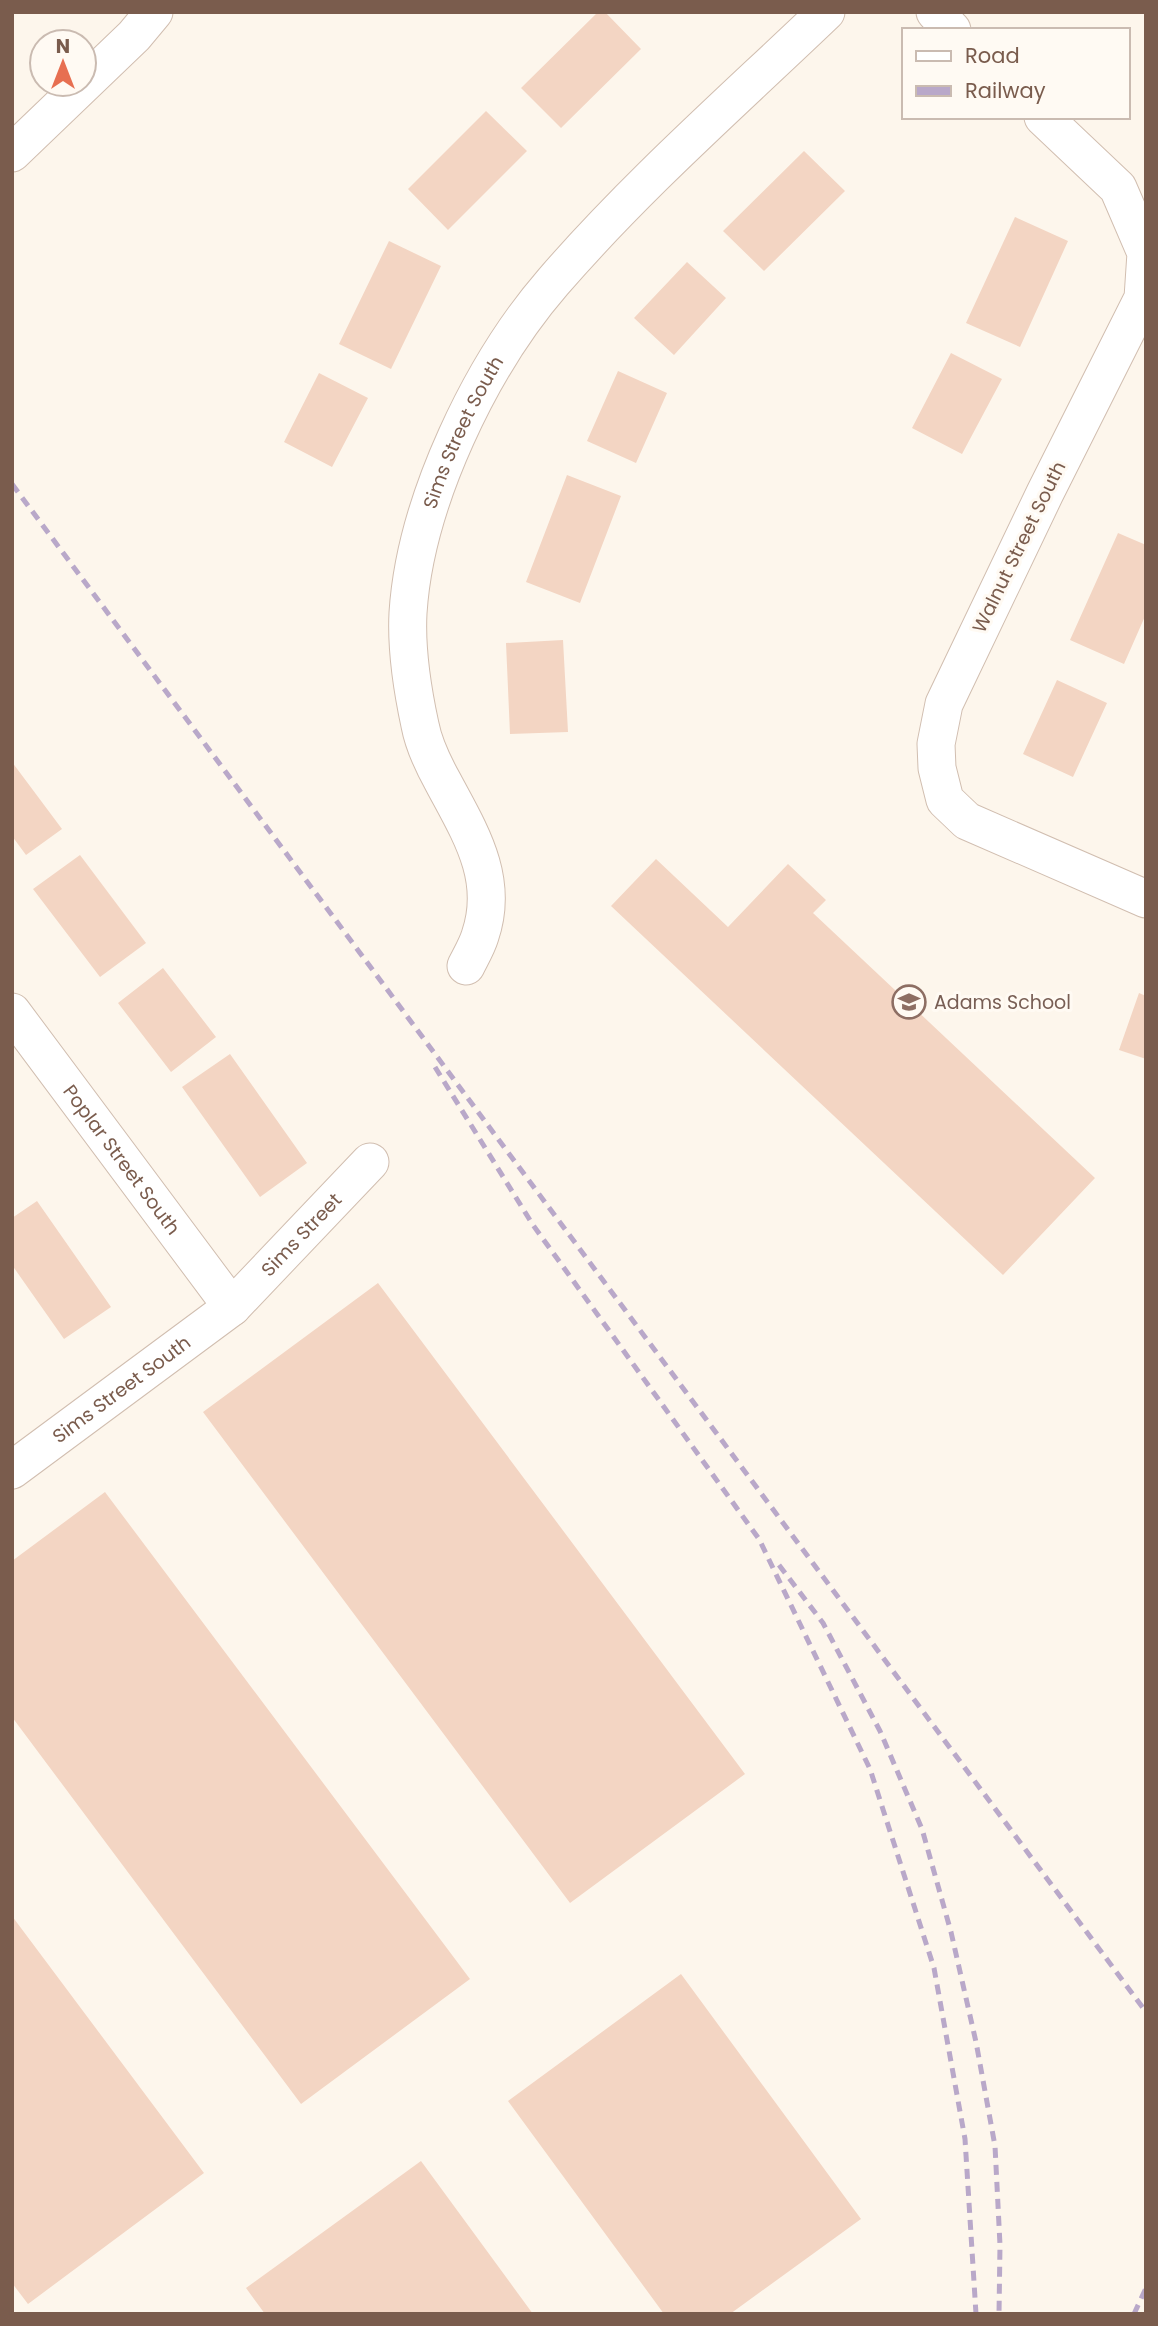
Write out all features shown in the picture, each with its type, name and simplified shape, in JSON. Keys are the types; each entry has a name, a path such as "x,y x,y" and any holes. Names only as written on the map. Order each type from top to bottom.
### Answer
{"street":[{"path":"12,153 125,45 154,12"},
{"name":"Sims Street South","path":"466,966 481,935 486,903 485,872 477,847 428,753 420,729 410,671 408,613 417,553 439,478 470,407 506,346 552,283 636,193 826,12"},
{"path":"935,12 950,28"},
{"name":"Walnut Street South","path":"1045,119 1118,188 1146,253 1143,298 1045,493 944,704 936,744 937,768 945,800 967,821 1146,899"},
{"name":"Poplar Street South","path":"12,1012 232,1307"},
{"name":"Sims Street","path":"232,1307 370,1162"},
{"name":"Sims Street South","path":"12,1470 232,1307"}],"building":[{"path":"598,12 605,12 641,49 561,128 521,88"},
{"path":"486,111 527,151 448,230 408,189"},
{"path":"804,151 845,191 764,271 723,231"},
{"path":"1015,217 1068,241 1020,347 966,323"},
{"path":"389,241 441,266 391,369 339,344"},
{"path":"687,262 726,298 674,355 634,318"},
{"path":"951,353 1002,379 962,454 912,428"},
{"path":"618,371 667,393 636,463 587,441"},
{"path":"319,373 368,398 332,467 284,442"},
{"path":"567,475 621,496 580,603 526,582"},
{"path":"1118,533 1146,545 1146,614 1124,664 1070,640"},
{"path":"563,640 568,732 510,734 506,643"},
{"path":"1057,680 1107,703 1073,777 1023,754"},
{"path":"12,762 62,829 26,855 12,836"},
{"path":"80,855 146,943 100,977 33,889"},
{"path":"656,859 728,927 788,864 826,900 813,913 1095,1178 1003,1275 611,906"},
{"path":"163,968 216,1037 171,1072 118,1003"},
{"path":"1139,993 1146,996 1146,1059 1119,1050"},
{"path":"230,1054 307,1163 260,1197 182,1087"},
{"path":"37,1201 111,1307 64,1339 12,1265 12,1218"},
{"path":"378,1283 745,1774 570,1903 203,1412"},
{"path":"105,1492 470,1979 301,2104 12,1717 12,1561"},
{"path":"12,1916 204,2173 28,2304 12,2283"},
{"path":"681,1974 861,2219 730,2314 664,2314 508,2101"},
{"path":"421,2161 533,2314 265,2314 246,2288"}],"railway":[{"path":"12,484 1146,2012"},
{"path":"435,1067 533,1225 759,1539 870,1769 934,1968 965,2139 976,2314"},
{"path":"779,1565 823,1623 880,1731 922,1829 951,1932 976,2042 995,2146 1000,2245 999,2314"},
{"path":"1134,2314 1146,2288"}],"place":[{"name":"Adams School","path":"909,1002"}]}
